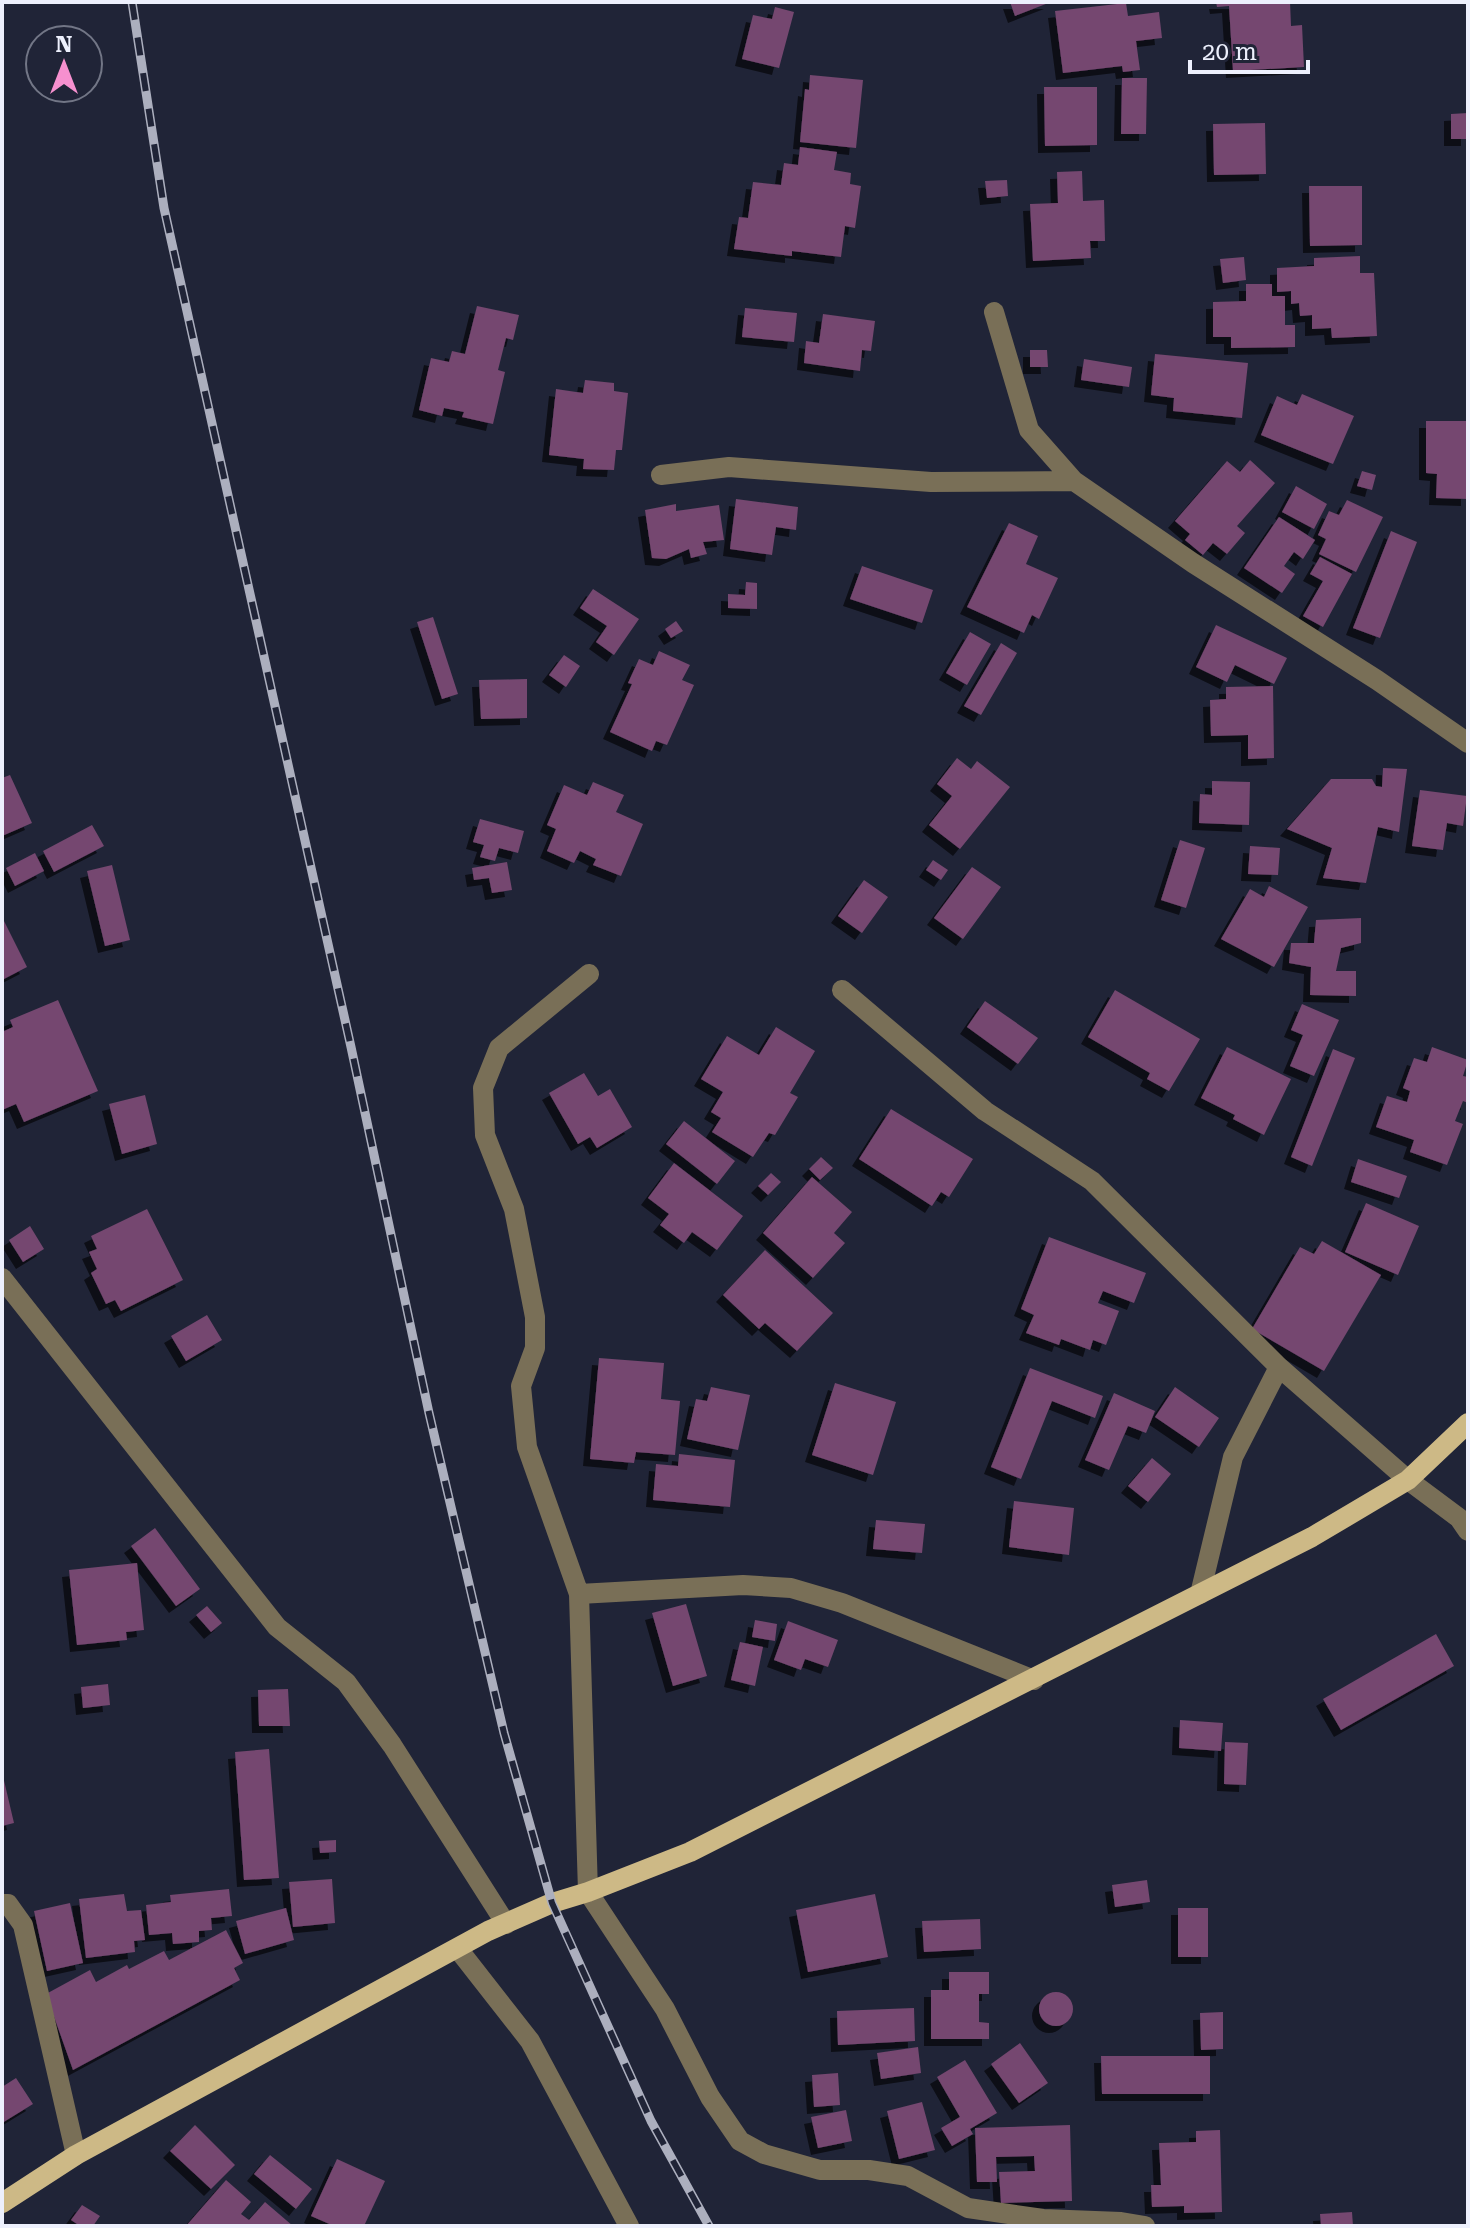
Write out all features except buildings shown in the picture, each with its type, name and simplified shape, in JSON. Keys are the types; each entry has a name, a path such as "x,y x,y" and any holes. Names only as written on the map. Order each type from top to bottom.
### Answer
{"main road":[{"path":"2,2203 76,2155 506,1924 552,1903 690,1852 1312,1537 1408,1480 1468,1423"}],"street":[{"path":"994,312 1029,430 1074,481 1468,743"},
{"path":"661,475 729,467 931,482 1074,481"},
{"path":"589,974 499,1048 483,1088 485,1135 514,1209 535,1317 535,1348 521,1386 527,1447 579,1594 588,1892 665,2009 710,2097 740,2141 764,2154 820,2170 869,2170 908,2176 968,2208 1043,2219 1145,2226"},
{"path":"842,990 985,1111 1092,1181 1279,1367 1408,1480 1465,1523"},
{"path":"2,1278 277,1627 346,1682 392,1745 506,1924"},
{"path":"1200,1594 1233,1457 1279,1367"},
{"path":"579,1594 743,1585 791,1588 842,1603 1034,1680"},
{"path":"2,1904 8,1904 23,1925 76,2155"},
{"path":"458,1949 530,2041 629,2226"}],"railway":[{"path":"132,2 164,208 351,1047 429,1413 504,1733 552,1903 651,2121 709,2226"}]}
